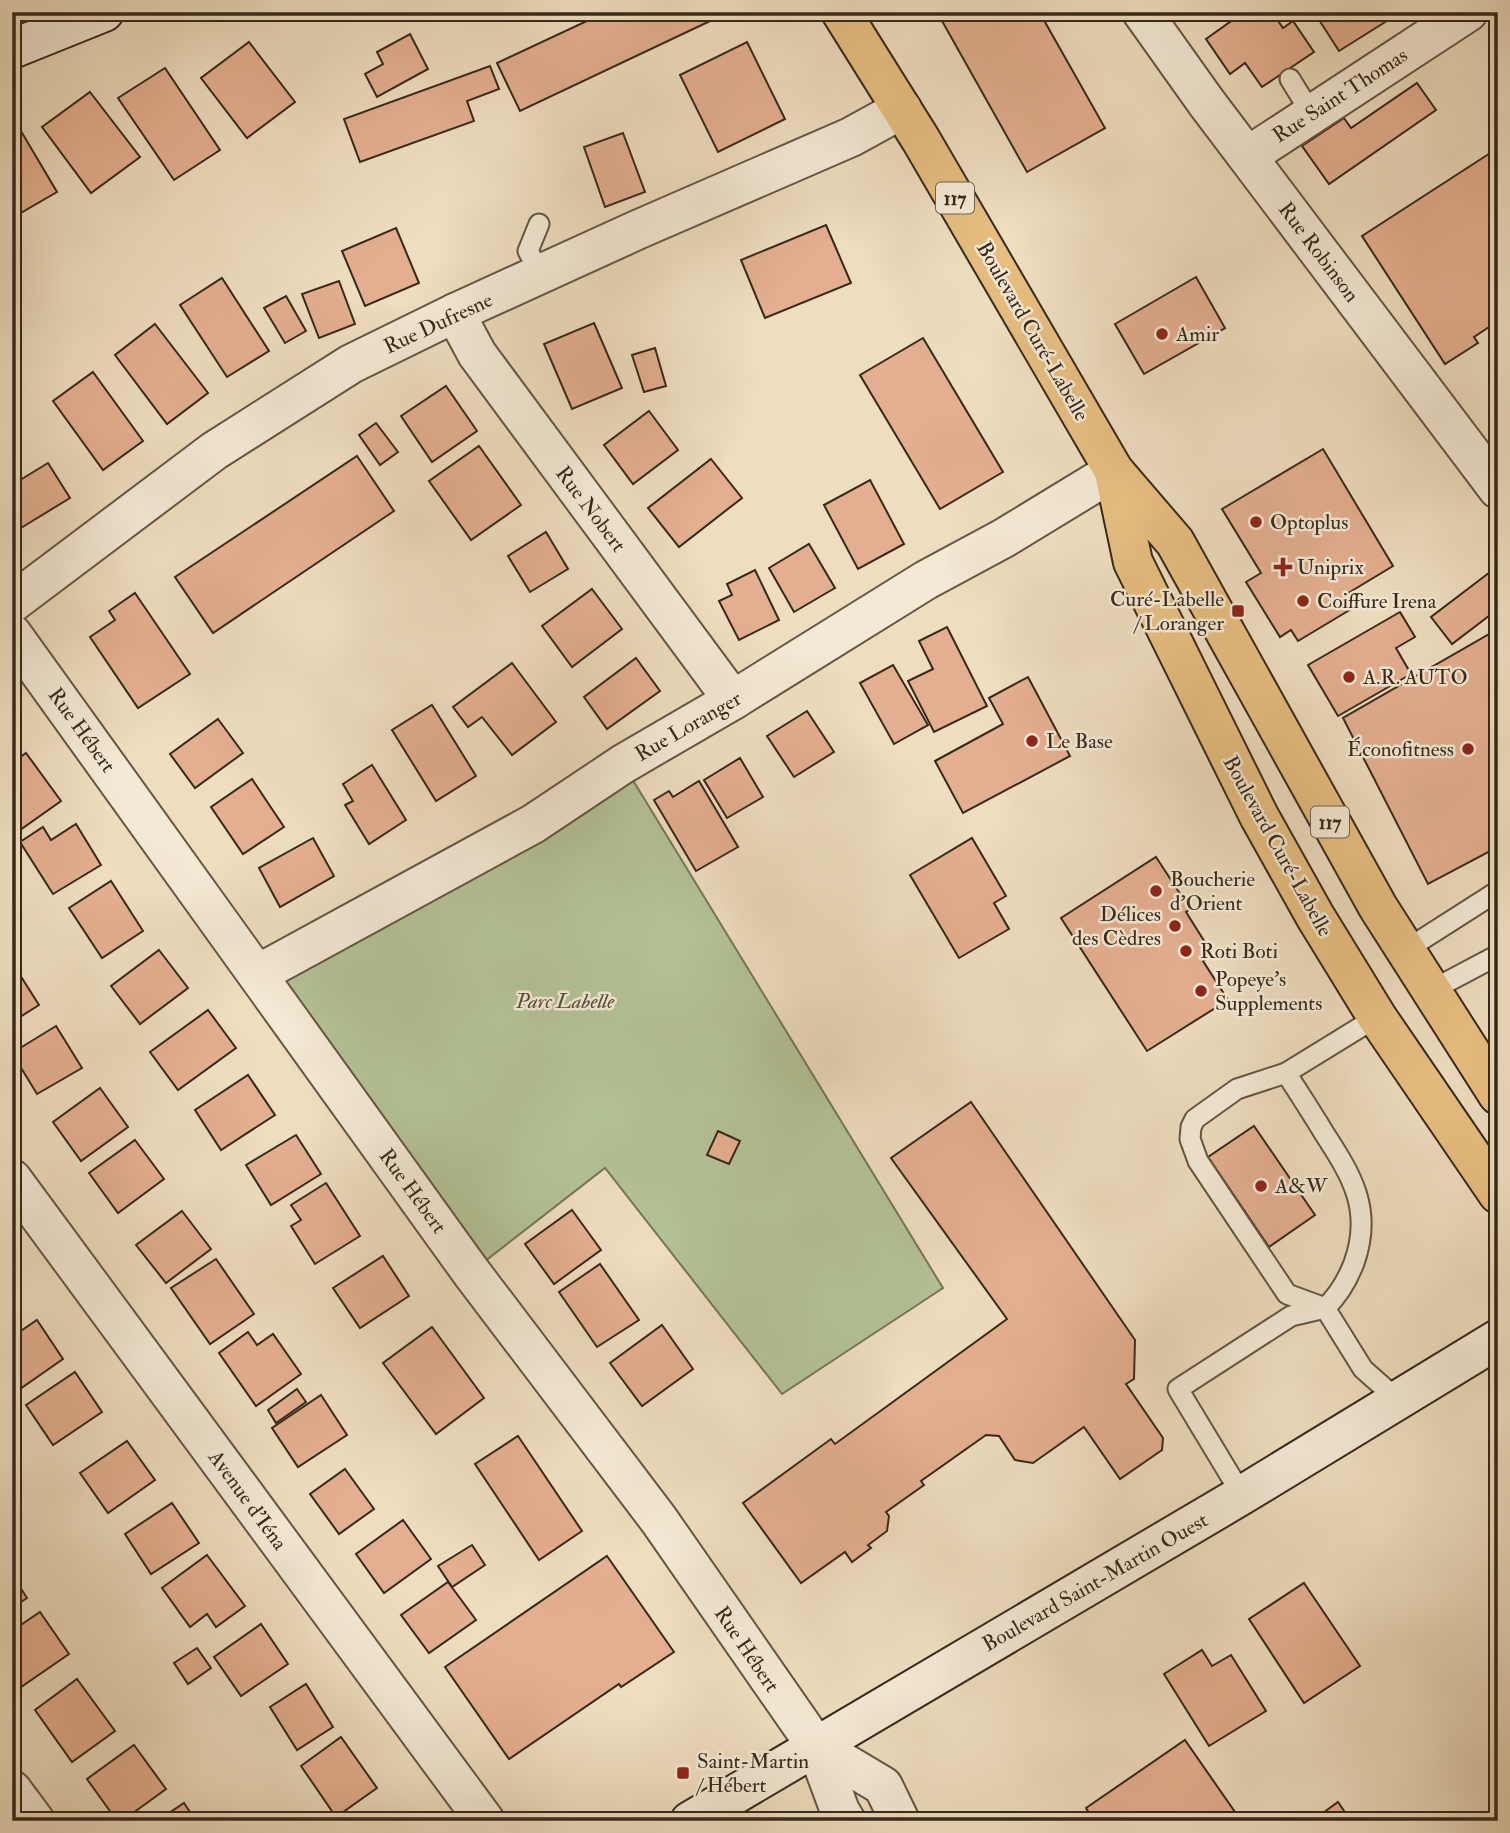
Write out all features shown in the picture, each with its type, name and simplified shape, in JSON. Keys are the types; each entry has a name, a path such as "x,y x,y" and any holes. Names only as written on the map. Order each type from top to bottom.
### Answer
{"main road":[{"name":"Boulevard Curé-Labelle","path":"841,12 902,109 1114,471 1175,542 1404,951 1498,1095"},
{"name":"Boulevard Curé-Labelle","path":"1114,471 1133,562 1259,816 1330,942 1377,1017 1498,1194"}],"street":[{"path":"12,49 104,12"},
{"name":"Rue Robinson","path":"1142,12 1498,489"},
{"name":"Rue Saint Thomas","path":"1248,156 1468,12"},
{"name":"Rue Dufresne","path":"12,603 214,451 351,364 649,224 851,137 902,109"},
{"name":"Rue Nobert","path":"455,313 477,354 733,700"},
{"name":"Rue Loranger","path":"258,974 533,824 623,764 733,700 926,580 1004,538 1114,471"},
{"name":"Rue Hébert","path":"12,634 471,1272 659,1520 817,1746"},
{"name":"Avenue d'Iéna","path":"12,1179 485,1821"},
{"name":"Boulevard Saint-Martin Ouest","path":"690,1821 1242,1495 1498,1339"},
{"path":"817,1746 846,1821"},
{"path":"817,1746 883,1786 900,1821"},
{"path":"12,1790 35,1821"}],"lane":[{"path":"1290,79 1311,113"},
{"path":"539,224 528,251 541,274"},
{"path":"1404,951 1498,891"},
{"path":"1430,991 1498,955"},
{"path":"1377,1017 1286,1073 1237,1089 1195,1119 1190,1139 1198,1161 1287,1294 1325,1308 1363,1369 1398,1400"},
{"path":"1242,1495 1178,1389 1292,1316 1325,1308 1340,1292 1357,1253 1361,1219 1360,1202 1344,1164 1286,1073"}],"green space":[{"name":"Parc Labelle","path":"623,764 943,1288 782,1394 605,1168 471,1272 258,974"}],"building":[{"path":"421,12 442,12 424,19"},
{"path":"606,12 727,13 520,111 497,63"},
{"path":"937,12 1062,12 1045,22 1105,128 1027,172"},
{"path":"1244,12 1249,20 1260,12 1272,12 1283,28 1293,21 1314,52 1262,87 1245,63 1230,74 1206,39"},
{"path":"1314,12 1386,12 1390,19 1339,51"},
{"path":"410,34 428,69 377,97 365,74 383,64 377,52"},
{"path":"249,42 295,102 247,138 201,78"},
{"path":"747,42 785,119 718,152 680,75"},
{"path":"490,66 499,89 467,101 474,121 360,162 344,119"},
{"path":"165,68 220,150 174,180 118,98"},
{"path":"1417,83 1436,110 1329,184 1302,146 1344,118 1351,128"},
{"path":"90,92 140,157 91,193 42,127"},
{"path":"15,121 57,192 12,218 12,123"},
{"path":"623,133 645,192 605,207 584,147"},
{"path":"1498,148 1498,321 1474,337 1478,343 1445,364 1362,236"},
{"path":"826,225 851,283 765,318 741,260"},
{"path":"396,228 419,283 365,306 342,251"},
{"path":"1196,277 1225,328 1144,374 1115,324"},
{"path":"222,278 269,351 227,377 180,305"},
{"path":"339,281 355,324 319,338 302,294"},
{"path":"286,296 306,331 285,343 264,308"},
{"path":"594,323 622,388 572,409 544,344"},
{"path":"155,324 208,393 167,424 115,355"},
{"path":"923,338 1003,472 940,509 860,375"},
{"path":"655,348 666,386 644,392 632,355"},
{"path":"93,372 143,441 103,470 53,401"},
{"path":"446,386 477,431 432,462 401,416"},
{"path":"649,411 678,450 633,484 604,445"},
{"path":"376,423 398,452 380,465 359,435"},
{"path":"479,446 521,505 471,540 429,481"},
{"path":"1323,449 1393,566 1345,595 1353,608 1298,641 1291,630 1280,637 1246,582 1261,573 1222,509"},
{"path":"357,456 394,511 213,633 175,577"},
{"path":"711,459 742,498 679,547 648,508"},
{"path":"48,463 70,498 16,531 12,525 12,485"},
{"path":"870,480 904,544 858,569 824,505"},
{"path":"546,532 568,569 530,592 508,556"},
{"path":"809,544 835,588 794,612 769,568"},
{"path":"1498,566 1498,609 1452,644 1431,617"},
{"path":"755,570 779,620 739,640 719,601 732,595 727,584"},
{"path":"592,589 622,629 572,667 542,626"},
{"path":"135,593 190,674 138,708 90,637 115,620 109,611"},
{"path":"1400,612 1415,637 1396,648 1411,674 1338,716 1308,665"},
{"path":"947,627 987,706 934,732 908,681 933,669 919,641"},
{"path":"1498,629 1498,847 1428,884 1343,718"},
{"path":"636,658 660,691 607,729 584,697"},
{"path":"512,663 556,722 512,755 482,717 468,727 453,707"},
{"path":"893,665 928,725 894,744 860,683"},
{"path":"1028,677 1070,756 963,813 935,761 1003,724 989,698"},
{"path":"432,705 476,776 436,801 392,730"},
{"path":"807,711 834,752 794,777 767,736"},
{"path":"218,719 243,753 195,788 170,754"},
{"path":"26,753 61,801 20,830 12,819 12,763"},
{"path":"740,758 763,797 727,818 704,780"},
{"path":"372,765 406,820 369,844 345,805 353,801 343,784"},
{"path":"252,779 284,827 243,854 211,807"},
{"path":"699,781 738,847 696,871 654,800 669,791 673,797"},
{"path":"76,824 101,865 53,894 20,842 43,827 51,840"},
{"path":"313,838 334,876 280,907 259,868"},
{"path":"972,838 1006,896 994,903 1009,929 959,958 910,875"},
{"path":"1156,857 1190,909 1186,912 1213,955 1203,961 1228,1000 1147,1051 1061,918"},
{"path":"111,881 143,931 102,958 69,908"},
{"path":"159,950 188,988 140,1024 111,986"},
{"path":"12,965 39,1005 12,1022"},
{"path":"208,1010 236,1048 178,1090 150,1052"},
{"path":"56,1026 82,1068 37,1094 12,1053"},
{"path":"248,1075 275,1115 221,1150 195,1110"},
{"path":"100,1088 128,1127 81,1161 53,1122"},
{"path":"971,1102 1135,1340 1134,1379 1126,1384 1163,1438 1162,1450 1120,1479 1084,1427 1033,1463 1015,1460 999,1436 986,1435 921,1481 924,1485 886,1512 889,1516 887,1531 868,1545 871,1548 852,1562 845,1552 801,1583 743,1503 831,1439 835,1444 1007,1319 891,1158"},
{"name":"A&W","path":"1254,1126 1315,1215 1269,1247 1208,1157"},
{"path":"718,1131 740,1141 729,1164 707,1155"},
{"path":"296,1135 321,1174 271,1205 246,1165"},
{"path":"135,1140 164,1179 118,1213 89,1173"},
{"path":"326,1183 360,1236 315,1264 291,1226 301,1220 291,1205"},
{"path":"572,1210 601,1250 554,1284 525,1244"},
{"path":"182,1211 211,1249 166,1283 136,1245"},
{"path":"383,1256 409,1296 360,1328 333,1288"},
{"path":"216,1259 254,1314 210,1344 171,1288"},
{"path":"600,1264 639,1320 597,1347 559,1292"},
{"path":"37,1320 63,1359 17,1391 12,1384 12,1337"},
{"path":"662,1325 693,1369 642,1406 610,1363"},
{"path":"432,1327 484,1398 436,1434 383,1363"},
{"path":"248,1332 257,1345 273,1334 301,1374 256,1406 219,1353"},
{"path":"75,1372 102,1412 53,1445 26,1405"},
{"path":"297,1389 306,1402 276,1423 268,1410"},
{"path":"321,1395 347,1435 298,1467 272,1428"},
{"path":"518,1436 582,1531 539,1560 475,1464"},
{"path":"127,1441 155,1480 108,1513 80,1473"},
{"path":"345,1469 374,1509 339,1534 310,1494"},
{"path":"172,1503 199,1543 151,1574 125,1534"},
{"path":"403,1520 431,1559 384,1593 356,1554"},
{"path":"472,1545 485,1565 452,1587 438,1566"},
{"path":"207,1555 245,1606 216,1627 207,1614 190,1627 162,1588"},
{"path":"607,1556 674,1652 621,1687 619,1684 509,1759 445,1667"},
{"path":"12,1575 27,1598 12,1608"},
{"path":"448,1582 476,1620 429,1653 401,1615"},
{"path":"1304,1583 1360,1666 1304,1703 1249,1619"},
{"path":"40,1612 69,1654 21,1687 12,1674 12,1631"},
{"path":"261,1624 288,1664 241,1696 214,1657"},
{"path":"197,1648 211,1668 188,1684 174,1663"},
{"path":"1202,1650 1212,1666 1231,1655 1266,1711 1209,1746 1164,1674"},
{"path":"77,1679 115,1731 72,1762 35,1710"},
{"path":"306,1684 333,1727 297,1750 270,1707"},
{"path":"341,1737 377,1788 336,1817 301,1766"},
{"path":"1185,1740 1235,1812 1222,1821 1094,1821 1086,1808"},
{"path":"134,1745 166,1789 122,1821 117,1821 87,1779"},
{"path":"1338,1802 1351,1821 1312,1821"},
{"path":"184,1803 196,1821 157,1821"}],"place":[{"name":"Amir","path":"1162,334"},
{"name":"Optoplus","path":"1256,522"},
{"name":"Uniprix","path":"1283,567"},
{"name":"Coiffure Irena","path":"1303,601"},
{"name":"Curé-Labelle / Loranger","path":"1238,611"},
{"name":"A.R. AUTO","path":"1349,677"},
{"name":"Le Base","path":"1032,741"},
{"name":"Éconofitness","path":"1468,749"},
{"name":"Boucherie d'Orient","path":"1156,891"},
{"name":"Délices des Cèdres","path":"1175,926"},
{"name":"Roti Boti","path":"1186,951"},
{"name":"Popeye's Supplements","path":"1201,991"},
{"name":"A&W","path":"1261,1186"},
{"name":"Saint-Martin / Hébert","path":"683,1773"}]}
